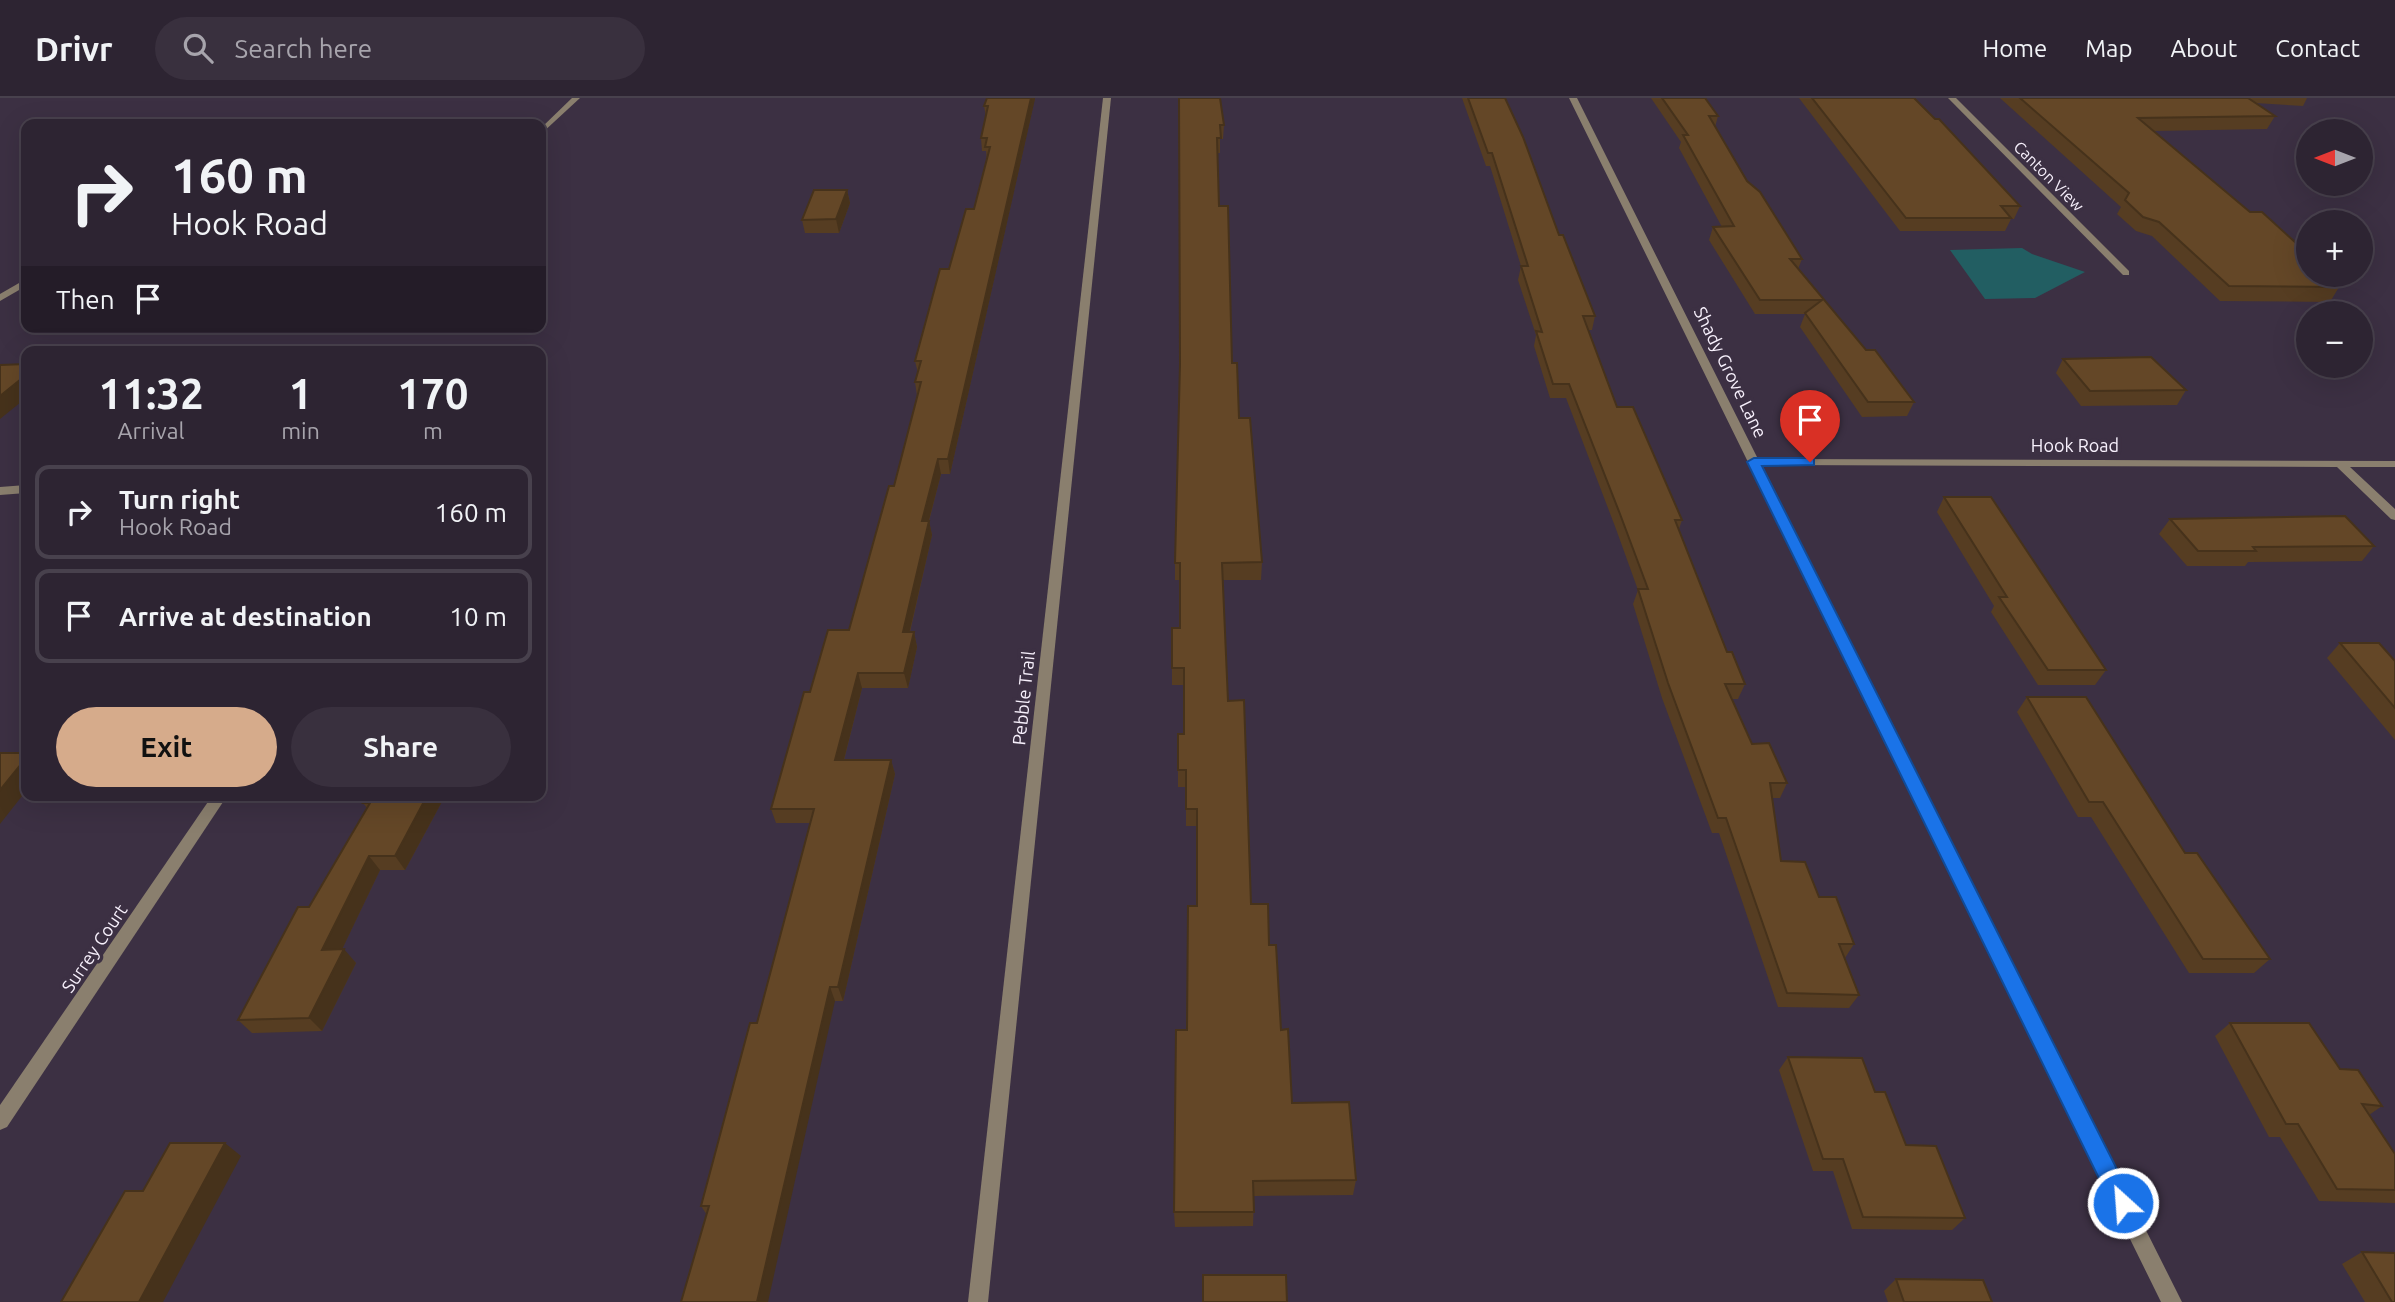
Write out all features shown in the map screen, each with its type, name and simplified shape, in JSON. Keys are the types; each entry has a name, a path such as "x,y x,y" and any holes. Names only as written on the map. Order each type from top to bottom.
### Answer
{"street":[{"path":"546,127 576,98"},
{"name":"Pebble Trail","path":"978,1302 1107,98"},
{"name":"Shady Grove Lane","path":"1573,98 2172,1302"},
{"name":"Canton View","path":"1952,98 2126,273"},
{"path":"0,298 21,285"},
{"name":"Hook Road","path":"1754,462 2395,464"},
{"path":"2340,464 2395,516"},
{"path":"0,491 21,489"},
{"name":"Surrey Court","path":"0,1121 216,801"}],"shaded area":[{"path":"2022,248 2085,272 2035,298 1985,299 1950,250"}],"building":[{"path":"987,98 1031,98 948,459 938,459 922,521 929,521 903,632 914,632 904,673 858,673 835,760 891,760 838,987 830,987 757,1302 681,1302 709,1206 701,1206 750,1023 757,1023 814,809 771,809 804,692 810,692 828,630 849,630 889,486 894,486 921,382 915,382 921,361 915,361 940,269 949,269 966,209 974,209 990,147 985,147 987,138 981,138 988,106 984,106"},
{"path":"1179,98 1220,98 1224,125 1220,125 1221,138 1217,138 1219,206 1228,206 1232,363 1237,363 1239,418 1250,418 1262,562 1222,563 1228,701 1244,700 1251,904 1268,904 1269,945 1276,945 1281,1030 1288,1029 1292,1103 1349,1102 1356,1180 1253,1181 1254,1212 1174,1212 1176,1030 1187,1030 1188,906 1197,906 1197,809 1186,809 1186,770 1178,770 1178,734 1184,734 1184,668 1172,668 1172,628 1180,628 1180,563 1175,563 1180,364"},
{"path":"1468,98 1505,98 1523,137 1559,235 1563,235 1595,316 1583,316 1617,407 1633,407 1682,520 1675,520 1727,652 1732,652 1745,684 1725,684 1752,744 1769,743 1787,783 1770,783 1781,861 1805,862 1819,897 1836,897 1854,944 1839,944 1859,995 1787,993 1726,818 1718,818 1668,683 1638,589 1648,589 1620,514 1569,384 1553,384 1536,331 1542,332 1521,266 1528,266 1492,153 1488,153"},
{"path":"1662,98 1705,98 1718,116 1709,116 1747,181 1760,192 1802,259 1790,259 1866,350 1875,350 1914,402 1868,402 1805,313 1822,300 1760,300 1713,227 1734,226 1683,135 1688,135"},
{"path":"1812,98 1914,98 1935,119 1939,119 2020,206 2001,206 2011,218 1906,218"},
{"path":"2020,98 2248,98 2275,116 2138,118 2250,212 2262,212 2296,243 2296,287 2229,286 2159,222 2143,217 2125,200 2129,193"},
{"path":"814,190 847,190 836,219 802,220"},
{"path":"2151,357 2186,390 2090,391 2063,359"},
{"path":"21,364 21,379 0,396 0,365"},
{"path":"1944,497 1991,497 2106,670 2048,670 1999,597 2007,597"},
{"path":"2345,516 2374,546 2253,547 2256,551 2198,551 2170,519"},
{"path":"2340,643 2379,643 2395,661 2395,708"},
{"path":"2027,697 2086,697 2185,853 2197,853 2270,959 2203,959 2103,802 2089,802"},
{"path":"0,753 21,753 21,764 0,790"},
{"path":"424,801 395,856 369,856 322,950 344,949 309,1018 238,1020 298,907 309,907 370,803 363,803"},
{"path":"2230,1023 2309,1023 2340,1069 2358,1070 2382,1106 2362,1104 2395,1154 2395,1190 2337,1189 2298,1124 2286,1124"},
{"path":"1788,1057 1862,1058 1875,1092 1885,1092 1906,1145 1936,1146 1965,1218 1863,1217 1843,1159 1823,1159"},
{"path":"170,1143 225,1143 139,1302 61,1302 125,1191 143,1191"},
{"path":"2362,1252 2395,1253 2395,1302 2392,1302"},
{"path":"1203,1275 1286,1275 1287,1302 1203,1302"},
{"path":"1896,1279 1983,1280 1992,1302 1904,1302"}],"route":[{"path":"1810,462 1754,462 2123,1203"}]}
